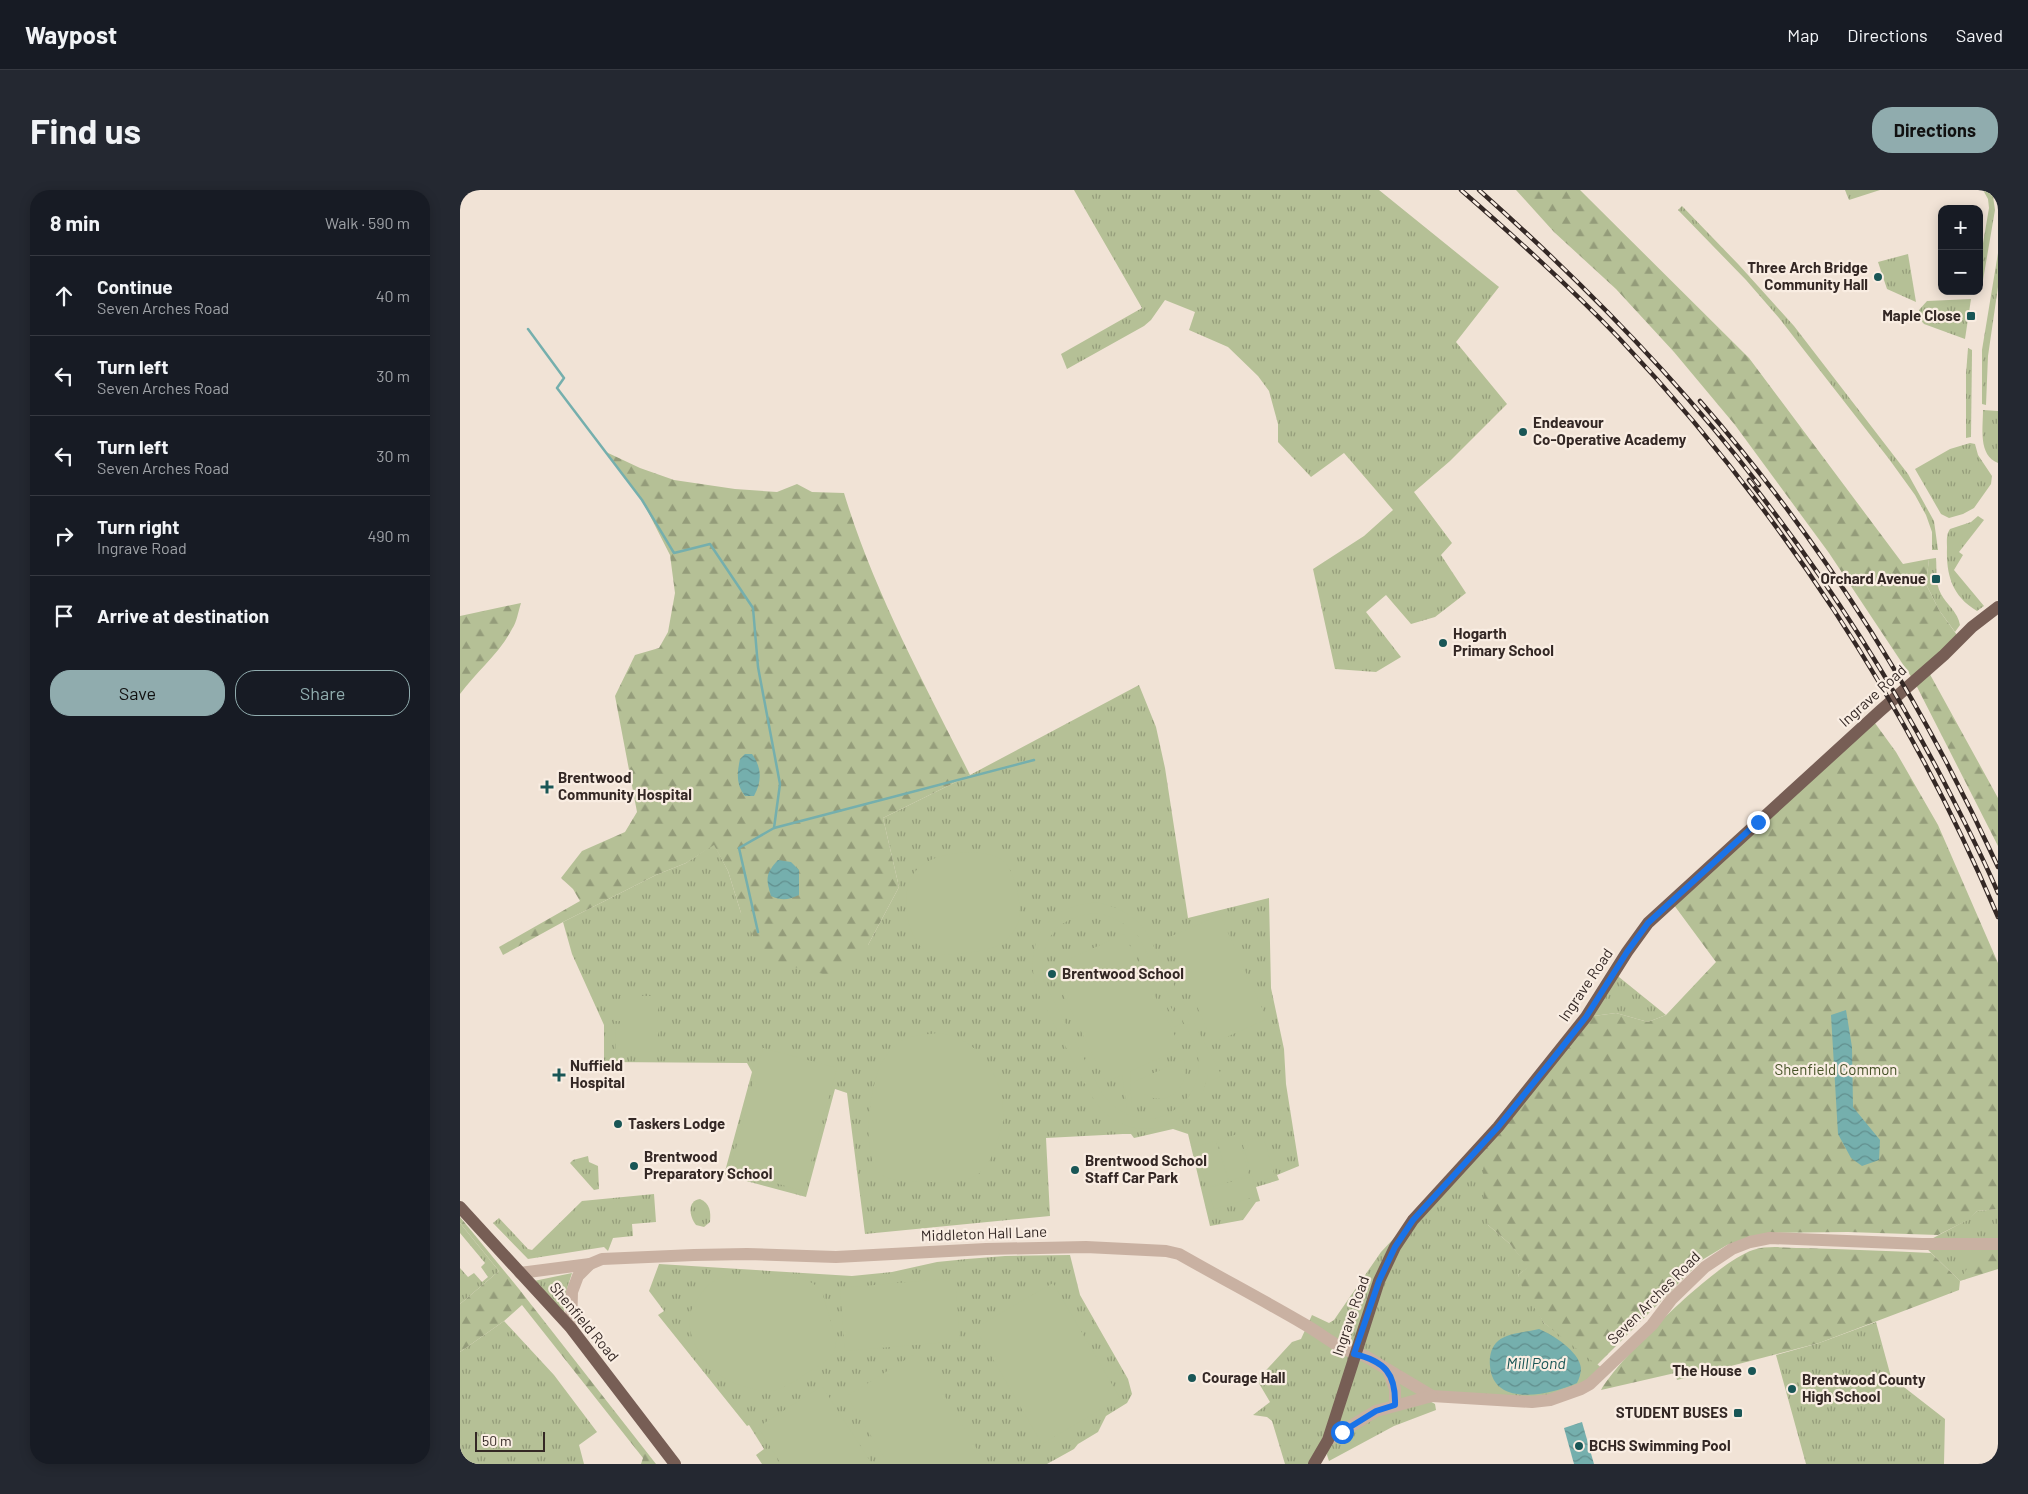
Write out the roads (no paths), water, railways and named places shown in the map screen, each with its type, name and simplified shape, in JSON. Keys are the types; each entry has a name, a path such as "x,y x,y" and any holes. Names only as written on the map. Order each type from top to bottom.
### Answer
{"main road":[{"name":"Ingrave Road","path":"1314,1464 1328,1440 1354,1354 1379,1281 1395,1247 1413,1220 1498,1127 1586,1017 1627,952 1648,923 1880,710 1944,655 1972,627 1998,607"},
{"name":"Shenfield Road","path":"460,1207 571,1328 675,1464"}],"street":[{"name":"Seven Arches Road","path":"1328,1440 1376,1411 1432,1396 1532,1402 1550,1400 1580,1389 1590,1384 1652,1324 1671,1300 1705,1267 1732,1249 1750,1242 1770,1238 1922,1244 1998,1244"},
{"name":"Middleton Hall Lane","path":"520,1273 590,1264 602,1259 694,1255 748,1254 836,1257 986,1249 1086,1247 1166,1251 1179,1254 1306,1325 1333,1344 1354,1354"},
{"path":"571,1328 572,1292 578,1276 590,1264"},
{"name":"Seven Arches Road","path":"1354,1354 1365,1356 1432,1396"},
{"path":"1388,1370 1395,1388 1395,1405"}],"water":[{"path":"745,754 752,754 758,764 760,780 754,796 745,796 739,783 740,759"},
{"path":"778,860 791,862 799,870 799,895 785,899 771,896 768,877"},
{"path":"1846,1010 1852,1047 1853,1107 1880,1140 1879,1160 1862,1166 1851,1158 1838,1134 1831,1015"},
{"name":"Mill Pond","path":"1539,1329 1558,1339 1576,1356 1581,1368 1577,1383 1553,1391 1525,1395 1512,1393 1501,1388 1494,1379 1490,1366 1492,1349 1502,1338"},
{"name":"BCHS Swimming Pool","path":"1582,1422 1594,1464 1574,1464 1564,1428"}],"waterway":[{"path":"528,329 564,378 557,388 642,500 674,553 710,544 753,608 758,667 780,784 774,828"},
{"path":"758,932 739,848 774,828 1034,760"}],"railway":[{"path":"1461,190 1541,262 1618,337 1676,401 1732,469 1784,538 1834,610 1880,684 1923,760 1962,838 1998,917"},
{"path":"1479,190 1554,259 1626,331 1694,406 1759,485"},
{"path":"1700,401 1745,454 1787,509 1828,566 1866,624 1936,743 1998,867"},
{"path":"1749,480 1803,552 1853,626 1900,702 1979,850 1998,893"}],"place":[{"name":"Three Arch Bridge Community Hall","path":"1878,277"},
{"name":"Maple Close","path":"1971,316"},
{"name":"Endeavour Co-Operative Academy","path":"1523,432"},
{"name":"Orchard Avenue","path":"1936,579"},
{"name":"Hogarth Primary School","path":"1443,643"},
{"name":"Brentwood Community Hospital","path":"547,787"},
{"name":"Brentwood School","path":"1052,974"},
{"name":"Nuffield Hospital","path":"559,1075"},
{"name":"Taskers Lodge","path":"618,1124"},
{"name":"Brentwood Preparatory School","path":"634,1166"},
{"name":"Brentwood School Staff Car Park","path":"1075,1170"},
{"name":"The House","path":"1752,1371"},
{"name":"Courage Hall","path":"1192,1378"},
{"name":"Brentwood County High School","path":"1792,1389"},
{"name":"STUDENT BUSES","path":"1738,1413"},
{"name":"BCHS Swimming Pool","path":"1579,1446"}],"park label":[{"name":"Shenfield Common","path":"1836,1070"}]}
